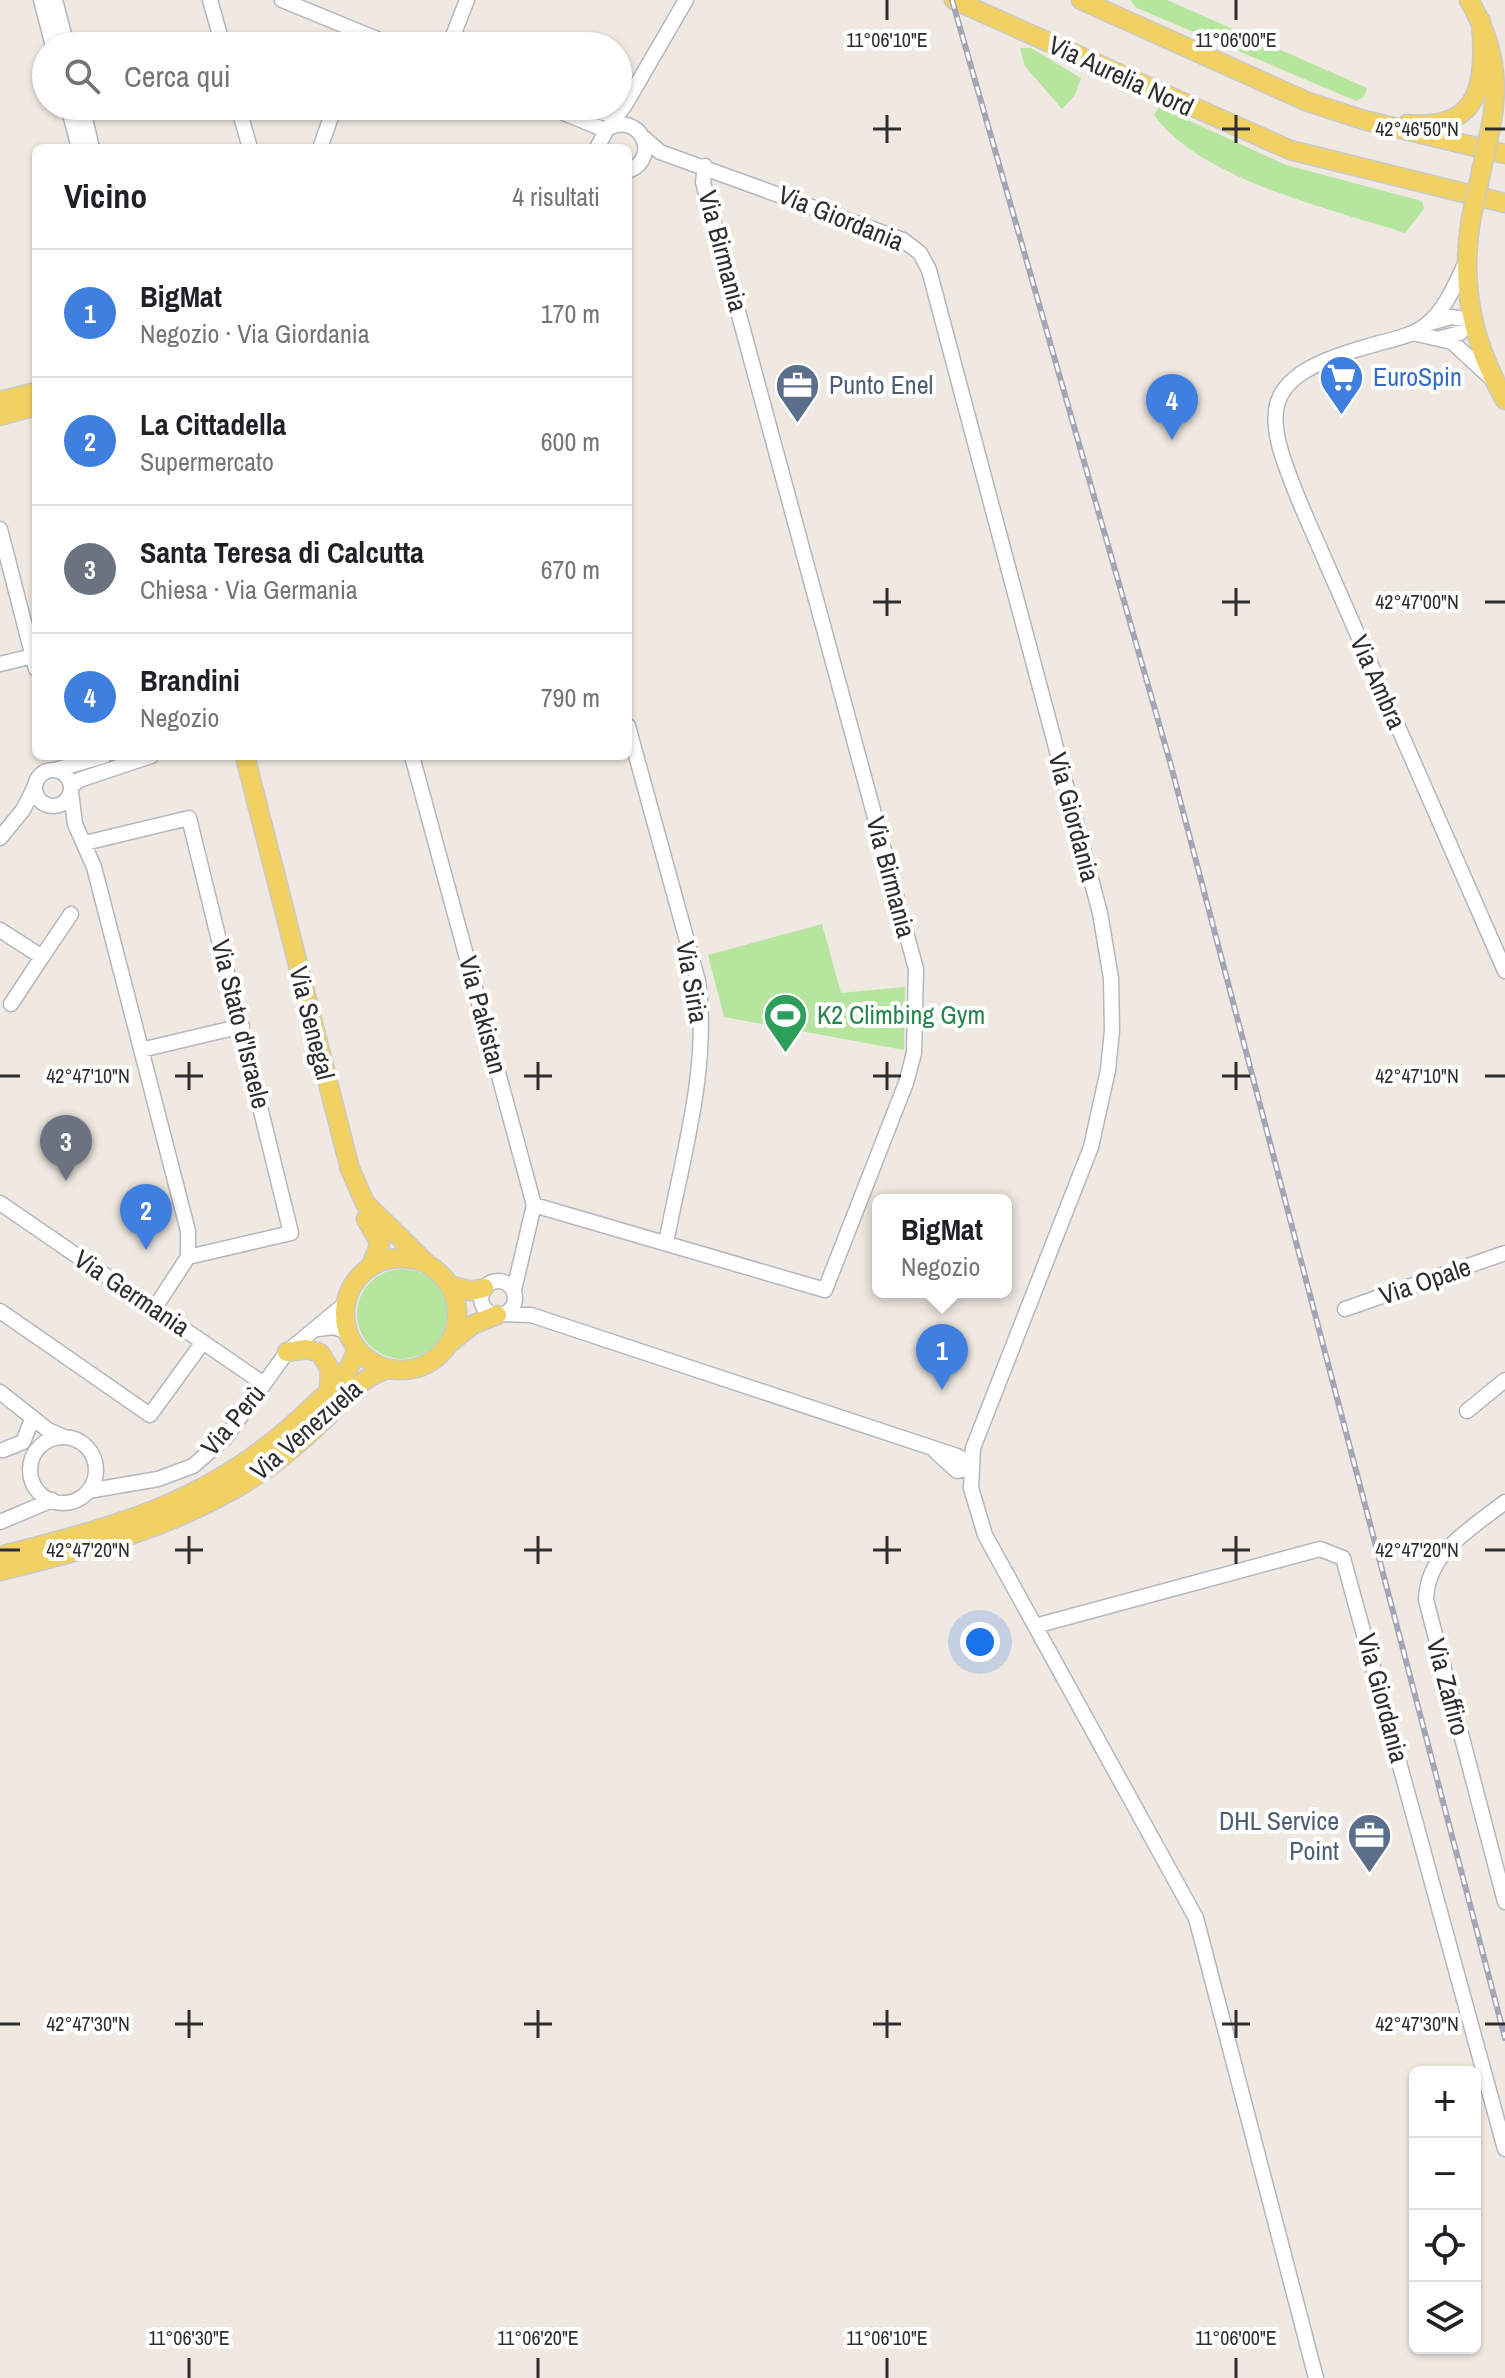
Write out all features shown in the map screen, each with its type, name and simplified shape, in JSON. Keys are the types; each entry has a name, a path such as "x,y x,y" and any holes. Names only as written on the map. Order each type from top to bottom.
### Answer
{"main road":[{"name":"Via Aurelia Nord","path":"954,0 1290,150 1505,203"},
{"name":"Via Aurelia Nord","path":"1081,0 1251,78 1364,120 1505,154"},
{"path":"1469,0 1481,21 1496,66 1491,126 1471,219 1465,264 1471,320 1505,400"},
{"path":"1364,120 1437,124 1464,111 1476,98 1482,84 1481,21"},
{"path":"0,401 32,393"},
{"path":"0,416 32,407"},
{"name":"Via Senegal","path":"235,760 340,1171 352,1199 379,1240 371,1266"},
{"name":"Via Senegal","path":"246,760 350,1169 371,1211 427,1264"},
{"path":"352,1340 346,1303 355,1282 371,1266 399,1258 427,1264 449,1285 454,1295 457,1318 451,1342"},
{"path":"449,1285 471,1291 484,1288"},
{"name":"Via Venezuela","path":"352,1340 376,1365 388,1369 410,1369 428,1364 472,1325 501,1315"},
{"name":"Via Venezuela","path":"0,1556 164,1509 253,1458 286,1433 349,1368 352,1340"},
{"path":"287,1352 307,1349 320,1353 330,1369 329,1390"},
{"name":"Via Venezuela","path":"0,1571 138,1533 200,1509 253,1478 296,1446 362,1380 388,1369"}],"street":[{"path":"41,0 49,32"},
{"path":"55,0 63,32"},
{"path":"210,0 219,32"},
{"path":"282,0 344,32"},
{"path":"454,32 467,0"},
{"path":"632,91 686,0"},
{"path":"72,120 78,144"},
{"path":"85,120 91,144"},
{"path":"242,120 249,144"},
{"path":"321,144 330,120"},
{"path":"578,120 593,144"},
{"path":"589,120 606,129"},
{"path":"598,144 613,120"},
{"path":"630,120 633,126"},
{"path":"606,129 620,123 633,126"},
{"name":"Via Giordania","path":"633,126 644,138 671,156 903,240 926,262 1100,913 1111,978 1112,1030 1108,1070 1091,1147 973,1448 961,1465 985,1535 1196,1918 1316,2378"},
{"path":"634,168 646,152 644,138"},
{"path":"634,168 671,156"},
{"name":"Via Birmania","path":"534,1205 825,1290 906,1083 914,1053 918,1006 916,969 703,182 705,166"},
{"path":"1427,325 1448,298 1465,264"},
{"path":"1413,333 1451,317 1471,320"},
{"path":"1440,338 1460,333 1471,320"},
{"path":"1413,333 1440,338 1459,346 1495,381"},
{"name":"Via Ambra","path":"1413,333 1340,354 1301,372 1289,382 1277,402 1274,432 1303,510 1505,971"},
{"path":"0,529 32,654"},
{"path":"0,664 32,662"},
{"name":"Via Siria","path":"632,741 698,981 702,1012 701,1056 666,1243"},
{"path":"43,760 37,796 75,824"},
{"path":"0,838 38,780 94,760"},
{"path":"66,772 79,780 139,760"},
{"name":"Via Pakistan","path":"413,760 534,1205"},
{"path":"16,817 64,802 66,772"},
{"path":"66,772 75,824 85,843 188,1231 188,1257 154,1309"},
{"name":"Via Stato d'Israele","path":"85,843 189,818 242,1026 291,1233 188,1257"},
{"path":"11,1004 71,914"},
{"path":"0,930 42,957"},
{"path":"141,1050 242,1026"},
{"name":"Via Germania","path":"0,1203 264,1384"},
{"path":"501,1315 513,1307 512,1286 534,1205"},
{"name":"Via Opale","path":"1345,1309 1505,1253"},
{"path":"531,1315 512,1286 493,1281 484,1288 481,1303 488,1312 531,1315 804,1404 936,1452 961,1465"},
{"name":"Via Perù","path":"6,1518 52,1500 69,1502 88,1491 175,1474 213,1451 287,1352 346,1303"},
{"path":"0,1311 150,1415 203,1342"},
{"path":"314,1330 334,1327 352,1340"},
{"path":"1467,1411 1505,1380"},
{"path":"0,1392 48,1430 83,1444 110,1476 134,1482"},
{"path":"2,1448 23,1442 28,1416"},
{"path":"6,1518 31,1477 36,1450 28,1416"},
{"path":"2,1448 19,1455 36,1450 48,1440 64,1437"},
{"path":"2,1448 31,1477 39,1492 52,1500"},
{"path":"88,1491 95,1476 94,1460"},
{"name":"Via Zaffiro","path":"1505,1502 1441,1554 1428,1576 1426,1600 1505,1902"},
{"name":"Via Giordania","path":"1035,1626 1320,1549 1343,1558 1505,2149"}],"green space":[{"path":"1130,0 1167,0 1367,88 1364,97 1356,101 1137,8"},
{"path":"1020,48 1031,48 1081,78 1075,95 1062,109 1025,66"},
{"path":"1159,107 1286,165 1422,201 1424,209 1405,233 1269,189 1235,175 1175,138 1154,115"},
{"path":"822,924 841,993 905,987 904,1050 724,1017 708,955"},
{"path":"402,1269 419,1273 434,1282 443,1297 447,1314 443,1331 434,1346 419,1355 402,1359 385,1355 370,1346 361,1331 357,1314 361,1297 370,1282 385,1273"}],"railway":[{"path":"952,0 1170,762 1505,2038"}],"place":[{"name":"EuroSpin","path":"1342,416"},
{"name":"Punto Enel","path":"798,424"},
{"name":"Brandini","path":"1172,440"},
{"name":"K2 Climbing Gym","path":"786,1054"},
{"name":"Santa Teresa di Calcutta","path":"66,1181"},
{"name":"La Cittadella","path":"146,1250"},
{"name":"BigMat","path":"942,1390"},
{"name":"DHL Service Point","path":"1370,1875"}]}
